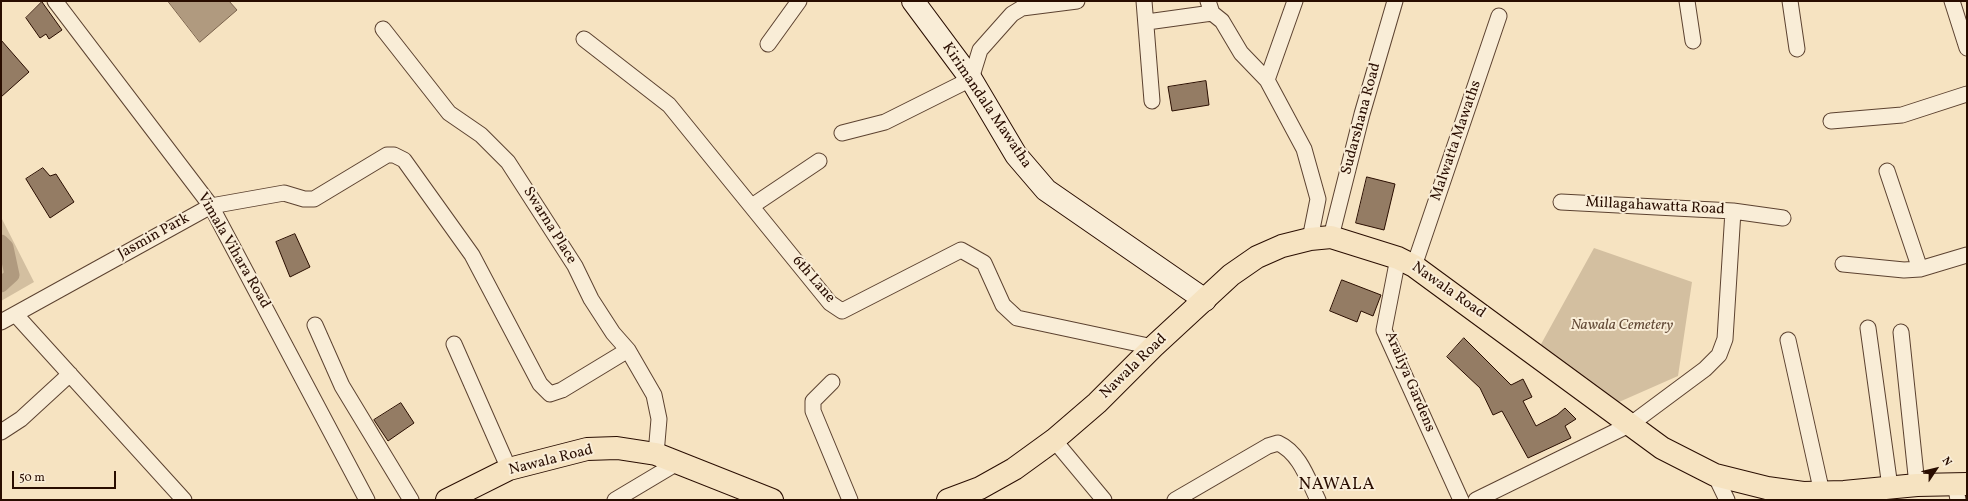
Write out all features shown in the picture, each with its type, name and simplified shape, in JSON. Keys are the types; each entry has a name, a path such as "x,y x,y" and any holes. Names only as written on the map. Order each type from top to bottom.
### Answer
{"main road":[{"name":"Kirimandala Mawatha","path":"913,1 971,79 1016,155 1046,190 1205,300"},
{"name":"Nawala Road","path":"948,500 980,488 1014,470 1054,440 1097,403 1231,275 1257,257 1282,246 1320,238 1406,262 1662,448 1715,475 1767,488 1803,493 1875,492 1917,485 1960,489"},
{"name":"Nawala Road","path":"447,500 509,469 587,449 617,448 656,454 770,500"}],"street":[{"name":"Vimala Vihara Road","path":"55,1 211,206 367,500"},
{"path":"768,44 799,1"},
{"path":"842,133 885,122 971,79 980,50 1012,14 1022,8 1077,1"},
{"path":"1144,1 1147,22 1152,101"},
{"path":"1267,80 1295,1"},
{"name":"Sudarshana Road","path":"1320,238 1362,114 1395,1"},
{"path":"1687,1 1693,41"},
{"path":"1790,1 1797,49"},
{"path":"1952,1 1967,48"},
{"path":"1147,22 1210,7 1222,21 1241,53 1267,80 1304,149 1318,199 1320,238"},
{"name":"Malwatta Mawaths","path":"1406,262 1499,16"},
{"name":"Swarna Place","path":"383,29 449,113 481,134 508,162 575,266 595,305 613,333 628,350 654,395 658,419 656,454"},
{"name":"6th Lane","path":"584,39 669,105 830,303 842,311 962,250 984,263 1003,305 1017,318 1154,347"},
{"path":"1831,121 1902,115 1967,94"},
{"name":"Jasmin Park","path":"1,322 211,206 284,193 304,199 314,200 387,155 394,155 404,160 472,255 540,384 550,394 562,390 628,350"},
{"path":"752,206 819,160"},
{"path":"1887,171 1920,269"},
{"name":"Millagahawatta Road","path":"1561,202 1733,211 1724,338 1719,355 1705,369 1631,424"},
{"path":"1733,211 1783,218"},
{"path":"1843,264 1904,270 1920,269 1967,255"},
{"name":"Araliya Gardens","path":"1406,262 1384,330 1461,500"},
{"path":"16,315 184,500"},
{"path":"315,325 342,386 411,500"},
{"path":"1868,328 1875,492"},
{"path":"1901,332 1917,485"},
{"path":"1788,340 1822,493"},
{"path":"454,344 509,469"},
{"path":"1,432 21,419 70,374"},
{"path":"832,382 812,401 813,411 850,500"},
{"path":"1476,500 1631,424"},
{"path":"1054,440 1104,500"},
{"path":"1176,500 1268,446 1278,443 1288,448 1300,462 1318,500"},
{"path":"615,500 677,463"},
{"path":"1715,475 1727,500"}],"green space":[{"path":"1,217 34,282 1,301"},
{"name":"Nawala Cemetery","path":"1594,248 1692,282 1678,376 1619,402 1540,346"}],"shaded area":[{"path":"168,1 229,1 237,10 200,42"}],"building":[{"path":"42,2 62,30 49,39 46,34 40,38 26,18"},
{"path":"1,40 29,72 1,97"},
{"path":"1206,81 1209,105 1172,111 1168,87"},
{"path":"43,168 50,176 56,174 74,202 50,218 26,179"},
{"path":"1367,177 1395,184 1384,230 1356,223"},
{"path":"295,234 310,267 290,277 276,242"},
{"path":"1342,280 1381,295 1373,316 1361,311 1357,322 1330,311"},
{"path":"1464,338 1511,385 1523,379 1532,397 1523,401 1536,426 1557,415 1565,408 1576,419 1565,426 1571,438 1528,458 1502,411 1493,415 1480,388 1447,357"},
{"path":"401,403 414,423 388,441 374,420"}],"waterway":[{"path":"1,242 6,247 12,275 1,285"}],"district":[{"name":"NAWALA","path":"1337,486"}]}
